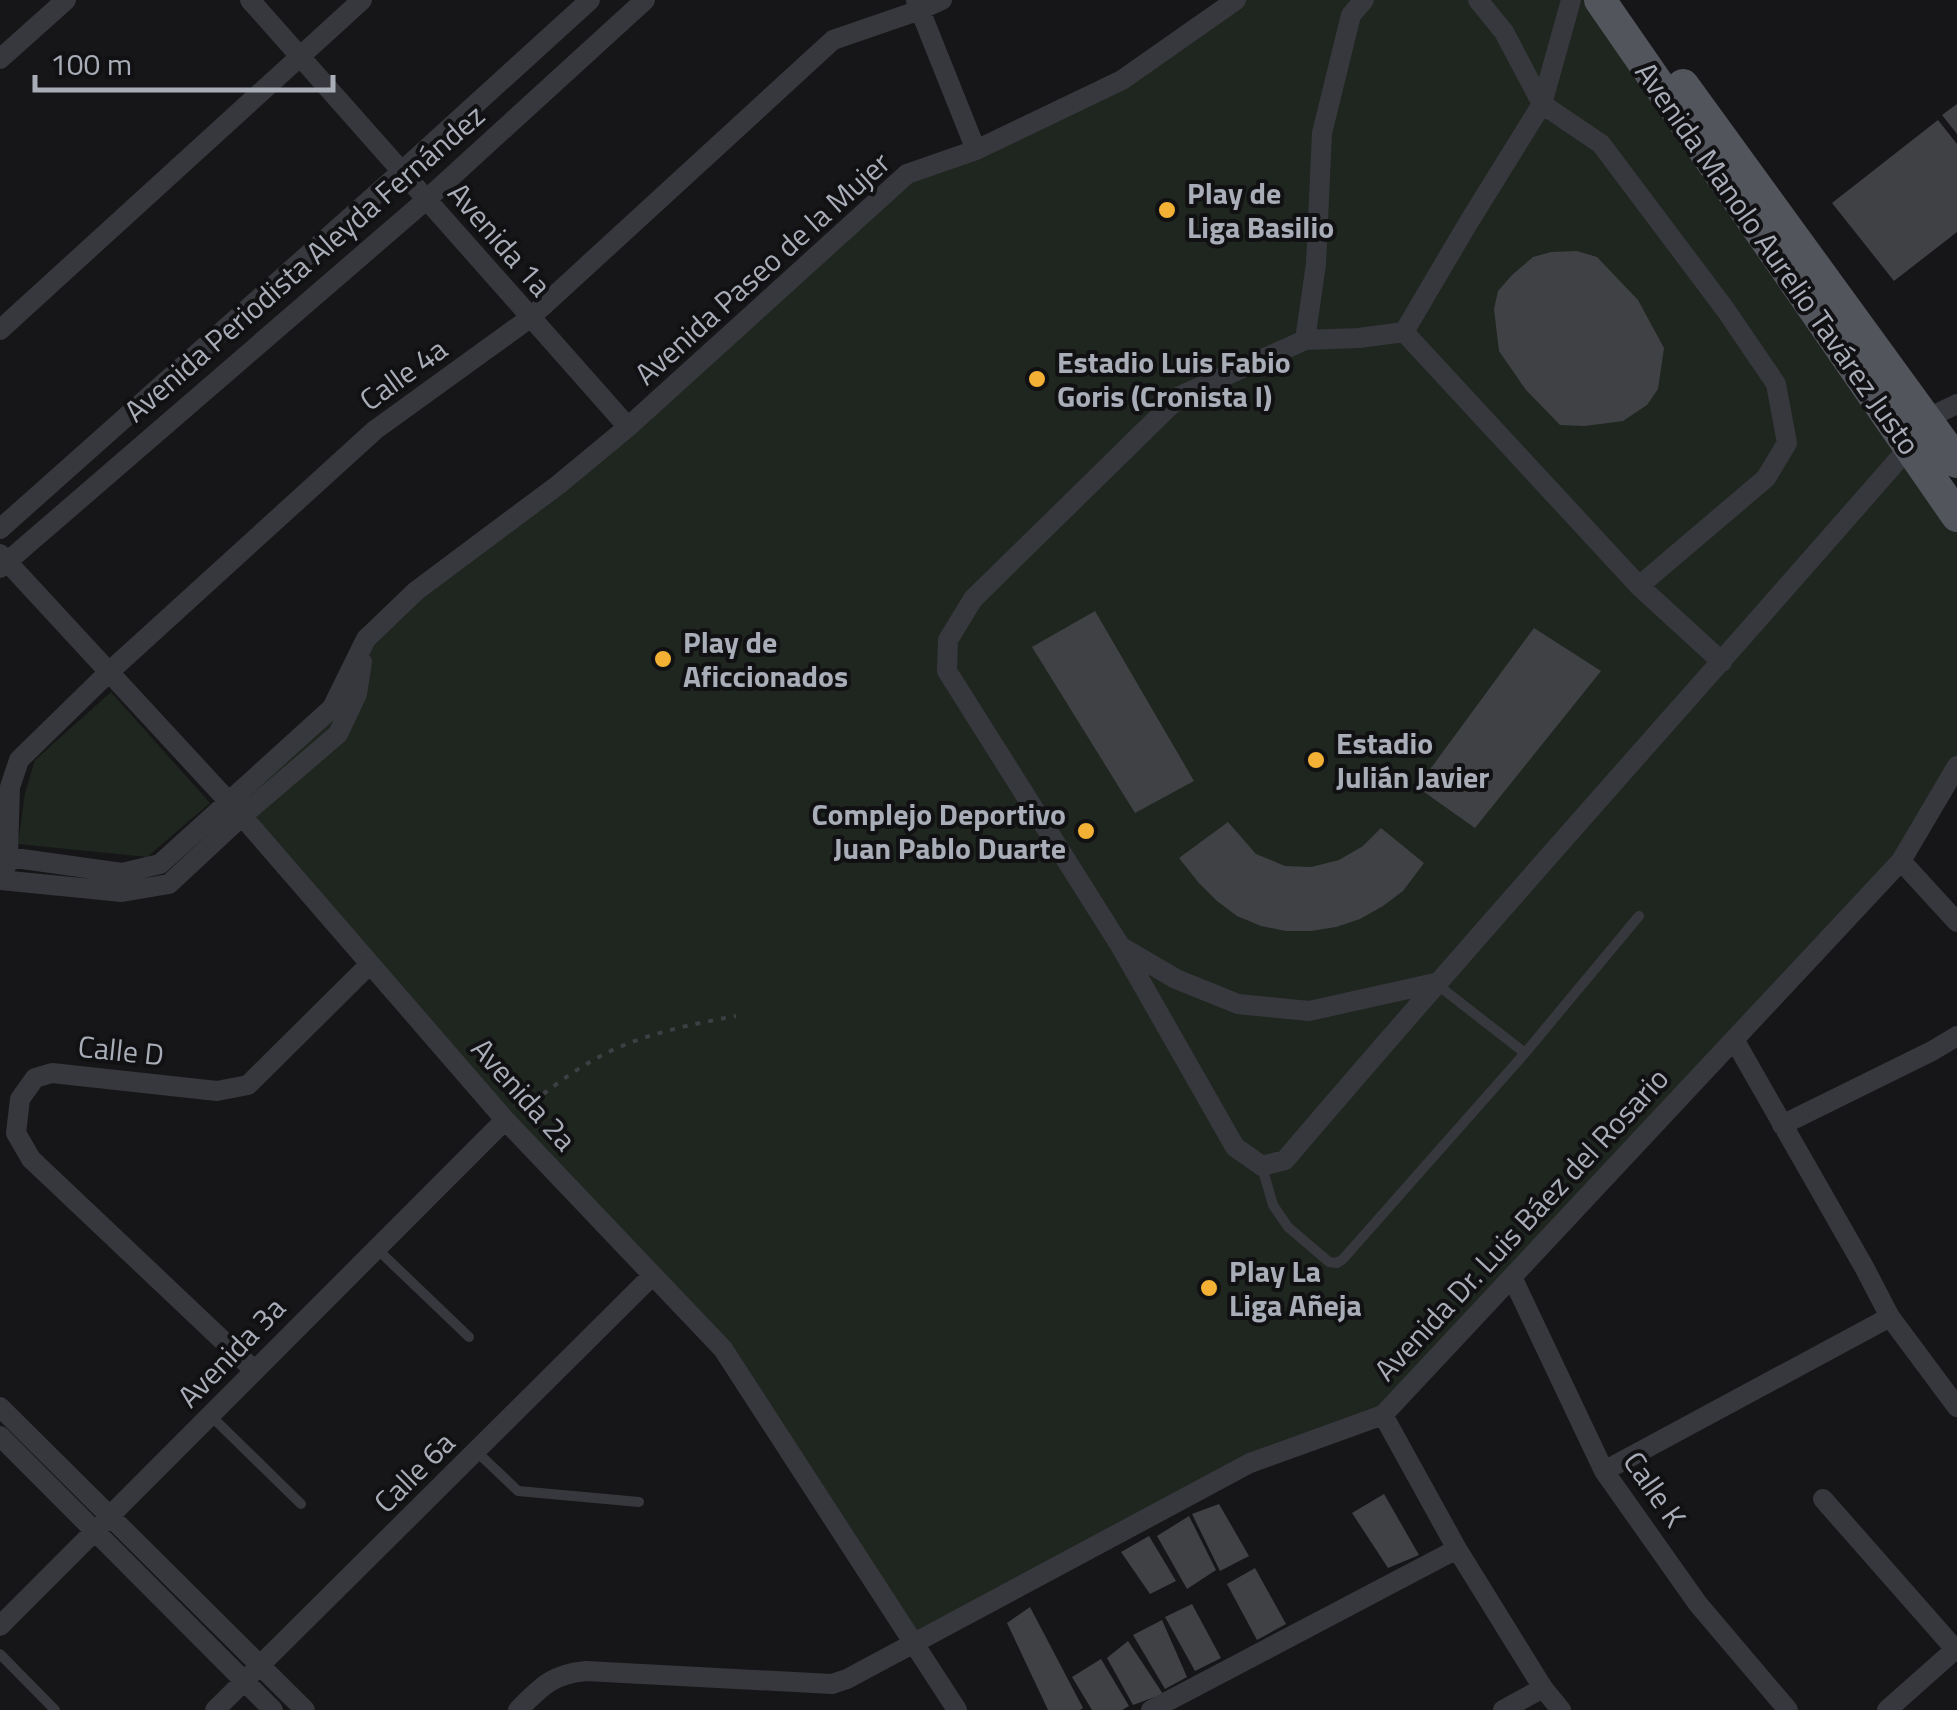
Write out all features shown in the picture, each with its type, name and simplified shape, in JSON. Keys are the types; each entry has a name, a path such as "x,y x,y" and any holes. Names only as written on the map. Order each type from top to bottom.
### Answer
{"main road":[{"name":"Avenida Manolo Aurelio Tavárez Justo","path":"1600,0 1931,422 1957,516"},
{"name":"Avenida Manolo Aurelio Tavárez Justo","path":"1621,0 1957,462"}],"street":[{"path":"0,58 66,0"},
{"name":"Avenida 1a","path":"250,0 628,427"},
{"path":"0,330 362,0"},
{"name":"Avenida Periodista Aleyda Fernández","path":"0,529 590,0"},
{"name":"Avenida Periodista Aleyda Fernández","path":"2,561 426,200 645,0"},
{"name":"Calle 4a","path":"2,880 10,787 19,760 109,672 375,430 530,318 833,40 918,5 942,0"},
{"name":"Avenida Paseo de la Mujer","path":"4,856 122,873 160,864 338,734 358,694 366,640 416,591 558,485 628,427 907,174 976,150 1122,80 1236,0"},
{"path":"1305,340 1316,264 1322,133 1352,15 1364,0"},
{"path":"1478,0 1504,32 1542,104 1601,144 1776,384 1787,444 1766,478 1639,586"},
{"path":"1404,332 1542,104 1570,0"},
{"path":"918,5 976,150"},
{"path":"1404,332 1305,340 1180,396 972,599 948,640 947,670 1121,947 1235,1148 1262,1166 1285,1160 1435,983 1931,422"},
{"path":"1404,332 1639,586 1722,662"},
{"name":"Avenida 2a","path":"2,561 234,809 506,1121 723,1349 957,1710"},
{"name":"Avenida Dr. Luis Báez del Rosario","path":"518,1710 542,1686 563,1673 586,1671 832,1684 1250,1462 1383,1414 1900,861 1957,766"},
{"name":"Avenida Paseo de la Mujer","path":"2,880 122,892 170,884 234,809"},
{"path":"1900,861 1957,922"},
{"path":"1121,947 1176,980 1238,1004 1309,1011 1435,983"},
{"name":"Calle D","path":"255,1371 31,1159 16,1133 20,1099 35,1078 52,1073 217,1092 248,1086 369,965"},
{"path":"1782,1125 1957,1036"},
{"path":"1734,1041 1890,1317 1957,1407"},
{"name":"Avenida 3a","path":"0,1626 506,1121"},
{"name":"Calle 6a","path":"215,1710 653,1275"},
{"name":"Calle K","path":"1512,1277 1604,1471 1698,1604 1788,1710"},
{"path":"1604,1471 1890,1317"},
{"path":"0,1406 273,1710"},
{"path":"1383,1414 1457,1549 1543,1688 1561,1710"},
{"path":"0,1436 260,1665 305,1710"},
{"path":"1823,1499 1956,1649 1887,1710"},
{"path":"1151,1710 1457,1549"},
{"path":"1502,1710 1543,1688"}],"lane":[{"path":"1262,1166 1273,1204 1288,1226 1329,1262 1343,1259 1525,1053 1639,916"},
{"path":"1435,983 1525,1053"},
{"path":"376,1247 469,1337"},
{"path":"211,1416 301,1504"},
{"path":"477,1452 518,1491 640,1502"},
{"path":"0,1654 55,1710"}],"path":[{"path":"506,1121 566,1076 619,1047 658,1033 736,1016"}],"shaded area":[{"name":"Complejo Deportivo Juan Pablo Duarte","path":"1233,0 1598,0 1957,518 1957,766 1901,861 1383,1415 1250,1463 913,1642 723,1349 227,802 332,709 366,639 558,485 907,174 1122,80"},
{"path":"111,692 210,803 147,857 18,844 25,793 35,760"}],"building":[{"path":"1957,104 1957,134 1942,115"},
{"path":"1938,120 1957,144 1957,232 1894,281 1832,203"},
{"path":"1577,251 1597,257 1638,300 1664,348 1658,389 1647,405 1623,421 1560,425 1526,390 1499,351 1494,309 1498,291 1533,257"},
{"path":"1095,611 1194,781 1135,813 1032,647"},
{"path":"1534,628 1601,671 1475,828 1417,787"},
{"path":"1228,822 1256,854 1285,866 1311,867 1339,860 1363,846 1381,828 1424,863 1403,891 1360,919 1311,931 1261,926 1237,916 1217,901 1179,858"},
{"path":"1384,1494 1419,1555 1388,1568 1352,1513"},
{"path":"1219,1504 1249,1556 1220,1571 1192,1514"},
{"path":"1189,1516 1216,1570 1187,1589 1157,1536"},
{"path":"1149,1536 1176,1581 1150,1594 1121,1552"},
{"path":"1255,1568 1286,1624 1257,1640 1227,1584"},
{"path":"1192,1604 1221,1658 1195,1671 1165,1617"},
{"path":"1030,1607 1083,1708 1080,1710 1048,1710 1007,1623"},
{"path":"1162,1620 1187,1677 1165,1689 1133,1635"},
{"path":"1128,1641 1163,1694 1133,1705 1107,1658"},
{"path":"1101,1659 1129,1706 1122,1710 1092,1710 1072,1677"}],"place":[{"name":"Play de Liga Basilio","path":"1167,210"},
{"name":"Estadio Luis Fabio Goris (Cronista I)","path":"1037,379"},
{"name":"Play de Aficcionados","path":"663,659"},
{"name":"Estadio Julián Javier","path":"1316,760"},
{"name":"Complejo Deportivo Juan Pablo Duarte","path":"1086,831"},
{"name":"Play La Liga Añeja","path":"1209,1288"}]}
